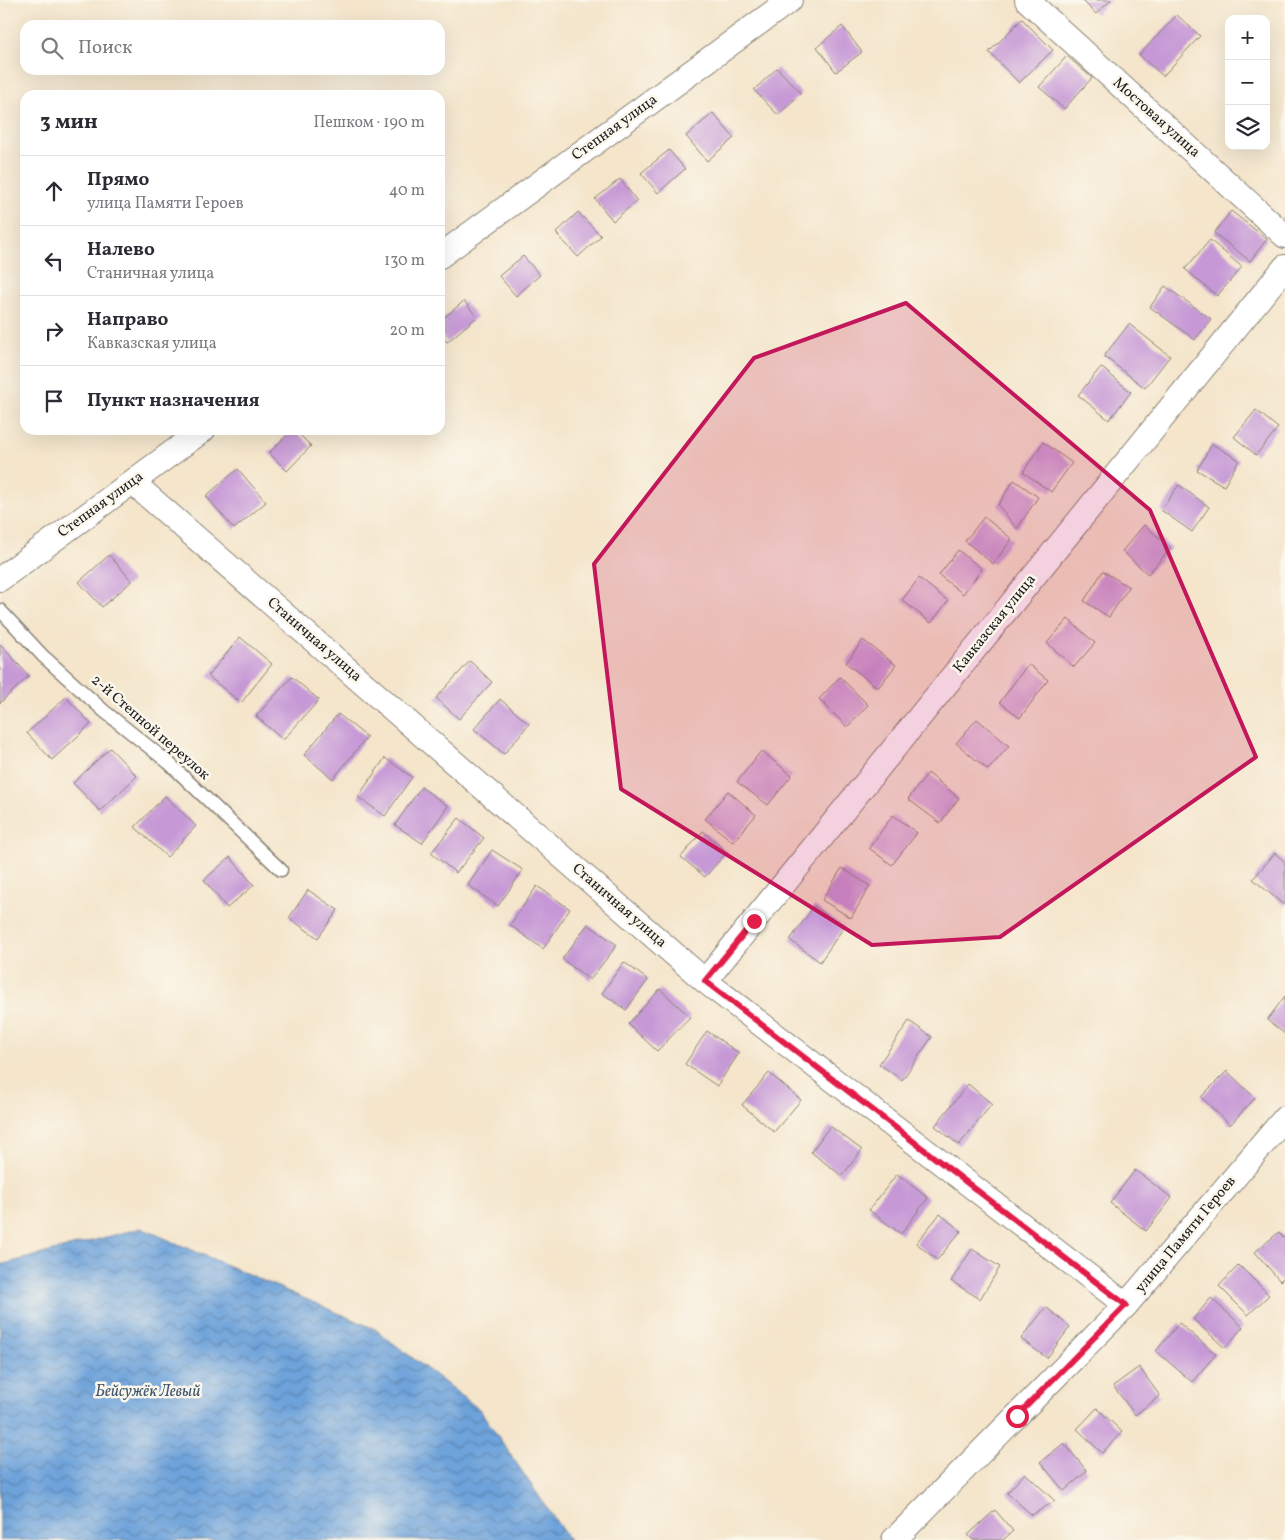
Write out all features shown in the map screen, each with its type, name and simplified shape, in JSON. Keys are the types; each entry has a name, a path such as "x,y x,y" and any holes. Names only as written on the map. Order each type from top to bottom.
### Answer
{"street":[{"name":"Степная улица","path":"445,252 790,0"},
{"name":"Мостовая улица","path":"1027,0 1285,236"},
{"name":"Кавказская улица","path":"705,981 1285,267"},
{"name":"Степная улица","path":"0,579 196,435"},
{"name":"Станичная улица","path":"132,482 705,981 1126,1305"},
{"name":"улица Памяти Героев","path":"894,1540 1126,1305 1285,1118"}],"lane":[{"name":"2-й Степной переулок","path":"0,610 43,656 104,711 169,763 281,870"}],"highlighted area":[{"path":"906,303 1150,510 1256,757 1000,937 872,945 621,789 594,564 754,358"}],"water":[{"name":"Бейсужёк Левый","path":"141,1228 375,1329 480,1410 569,1540 0,1540 0,1265"}],"building":[{"path":"1082,0 1111,0 1096,14"},
{"path":"1177,15 1200,36 1163,76 1139,55"},
{"path":"1022,19 1053,50 1019,83 989,52"},
{"path":"842,26 862,52 836,72 817,47"},
{"path":"1067,56 1092,78 1064,109 1039,87"},
{"path":"777,68 801,93 778,115 754,90"},
{"path":"713,113 734,138 707,161 686,136"},
{"path":"669,150 685,169 658,193 641,173"},
{"path":"620,179 637,201 613,221 595,199"},
{"path":"1231,211 1267,239 1250,261 1214,233"},
{"path":"578,212 601,236 578,257 556,233"},
{"path":"1210,240 1242,267 1217,296 1185,269"},
{"path":"523,256 540,275 516,296 499,276"},
{"path":"1165,286 1211,319 1195,340 1150,307"},
{"path":"464,301 477,317 447,342 445,340 445,317"},
{"path":"1129,324 1170,356 1145,388 1104,356"},
{"path":"1101,367 1131,392 1109,420 1078,395"},
{"path":"1256,410 1278,428 1256,455 1234,437"},
{"path":"287,435 300,435 311,446 287,471 269,453"},
{"path":"1043,442 1072,463 1051,492 1023,472"},
{"path":"1212,444 1239,460 1224,486 1197,470"},
{"path":"238,469 266,502 234,529 206,496"},
{"path":"1014,480 1038,497 1017,529 998,505"},
{"path":"1179,485 1209,507 1192,532 1161,510"},
{"path":"984,517 1012,539 993,564 965,541"},
{"path":"1144,525 1171,548 1148,574 1122,551"},
{"path":"958,550 982,569 963,594 939,575"},
{"path":"109,555 132,581 102,607 79,582"},
{"path":"1103,571 1129,587 1109,617 1084,601"},
{"path":"919,578 948,601 931,623 902,600"},
{"path":"1068,619 1095,643 1074,667 1047,643"},
{"path":"240,637 272,664 241,703 208,676"},
{"path":"863,640 896,665 878,688 846,663"},
{"path":"0,644 29,676 0,703"},
{"path":"470,661 492,682 459,719 436,698"},
{"path":"1028,664 1048,680 1020,718 1000,702"},
{"path":"292,677 319,700 283,740 256,716"},
{"path":"840,677 868,705 847,727 819,699"},
{"path":"66,697 91,724 52,760 27,733"},
{"path":"500,699 529,724 504,754 474,729"},
{"path":"338,714 367,737 333,779 304,755"},
{"path":"977,719 1009,746 988,770 956,743"},
{"path":"110,748 137,776 100,811 73,783"},
{"path":"761,751 792,775 768,805 737,782"},
{"path":"385,758 412,777 385,816 358,797"},
{"path":"928,773 959,798 940,823 908,799"},
{"path":"421,787 448,806 422,843 395,825"},
{"path":"728,791 756,815 733,842 705,819"},
{"path":"165,796 196,826 167,857 135,827"},
{"path":"893,815 917,833 892,865 869,848"},
{"path":"459,818 484,838 456,873 431,853"},
{"path":"703,831 727,852 705,877 681,857"},
{"path":"492,850 523,870 498,906 468,885"},
{"path":"1275,853 1285,862 1285,906 1253,879"},
{"path":"230,857 254,885 227,908 204,880"},
{"path":"842,868 870,886 851,918 822,900"},
{"path":"537,886 570,909 543,949 510,925"},
{"path":"308,890 338,910 318,938 289,918"},
{"path":"814,906 844,927 820,962 790,940"},
{"path":"588,924 617,945 590,980 562,959"},
{"path":"624,962 648,980 626,1010 602,993"},
{"path":"660,989 690,1017 657,1051 628,1024"},
{"path":"1285,996 1285,1034 1267,1020"},
{"path":"909,1021 932,1037 902,1080 879,1064"},
{"path":"707,1031 739,1053 717,1086 685,1064"},
{"path":"1227,1071 1255,1098 1230,1125 1201,1097"},
{"path":"769,1073 801,1100 774,1132 742,1105"},
{"path":"968,1084 992,1104 959,1145 935,1126"},
{"path":"830,1126 862,1150 842,1176 811,1152"},
{"path":"1135,1170 1172,1198 1146,1231 1110,1203"},
{"path":"897,1174 928,1198 901,1234 869,1210"},
{"path":"940,1214 961,1231 937,1260 916,1243"},
{"path":"1279,1232 1285,1239 1285,1276 1280,1281 1255,1252"},
{"path":"972,1249 1000,1267 980,1299 951,1281"},
{"path":"1239,1265 1269,1295 1248,1315 1219,1286"},
{"path":"1211,1298 1243,1327 1225,1348 1193,1319"},
{"path":"1046,1307 1070,1327 1047,1358 1021,1339"},
{"path":"1179,1323 1216,1354 1192,1382 1156,1351"},
{"path":"1139,1367 1160,1396 1135,1415 1113,1386"},
{"path":"1097,1408 1122,1432 1102,1453 1077,1429"},
{"path":"1064,1443 1087,1471 1064,1491 1040,1462"},
{"path":"1025,1473 1055,1501 1032,1515 1007,1493"},
{"path":"995,1510 1013,1531 1003,1540 973,1540 968,1535"}],"route":[{"path":"754,921 705,981 1126,1305 1017,1416"}]}
